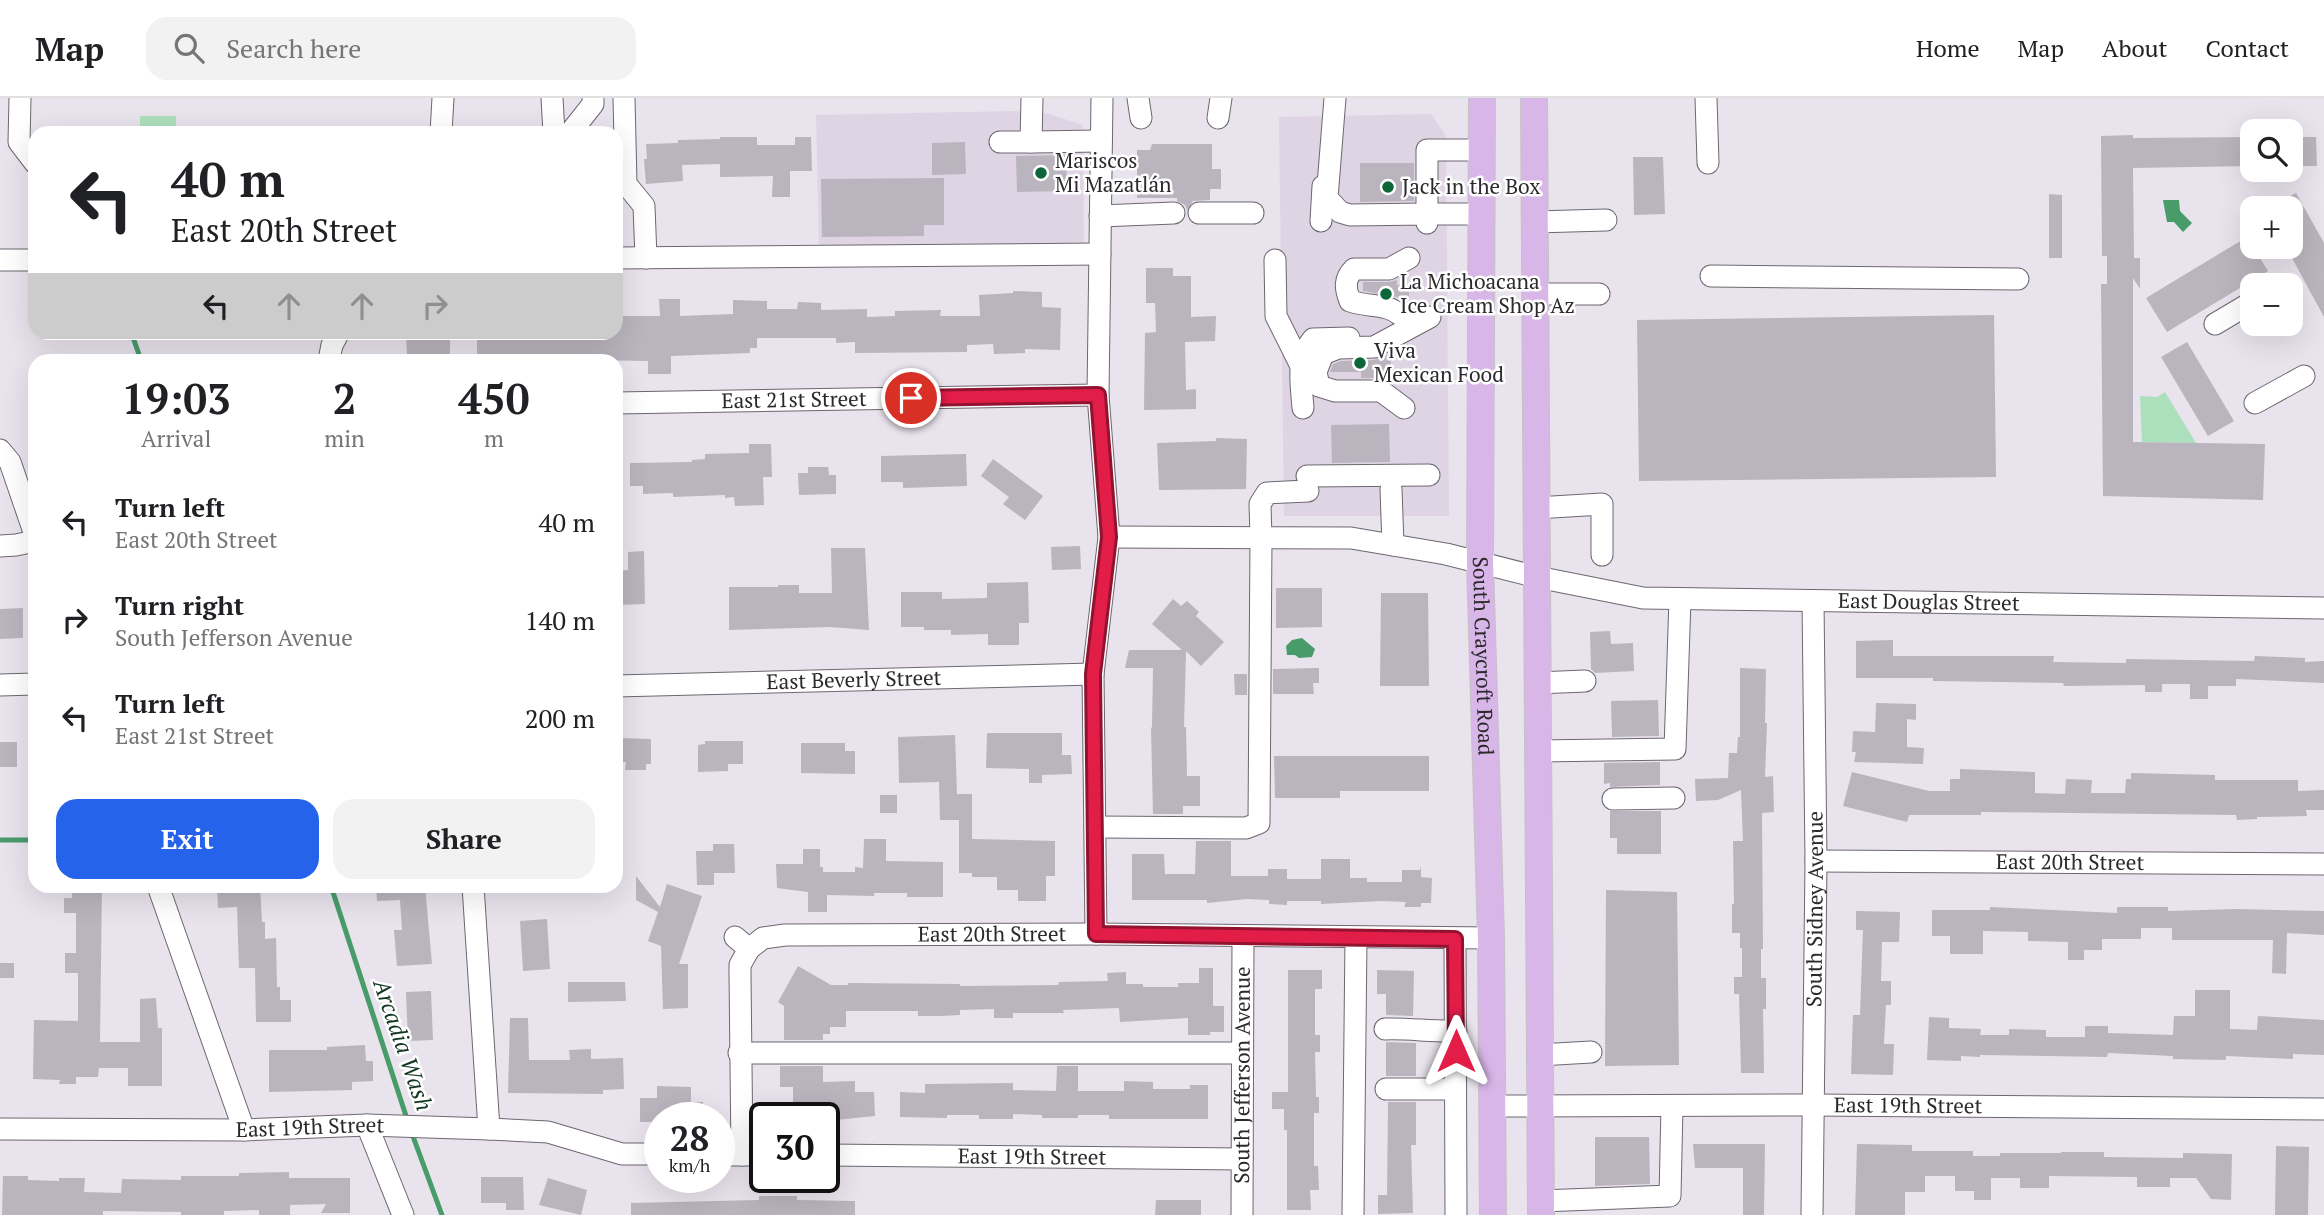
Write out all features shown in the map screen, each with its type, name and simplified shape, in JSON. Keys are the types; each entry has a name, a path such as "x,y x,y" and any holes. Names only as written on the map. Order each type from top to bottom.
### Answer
{"main road":[{"name":"South Craycroft Road","path":"1482,98 1480,562 1491,938 1493,1215"},
{"path":"1534,98 1541,1208"}],"street":[{"path":"20,98 19,142 28,154"},
{"path":"442,126 443,98"},
{"path":"552,98 554,126"},
{"path":"576,126 593,104 593,98"},
{"path":"624,98 626,184 644,206 646,258"},
{"path":"1031,142 1032,98"},
{"path":"1096,934 1093,674 1109,537 1098,395 1102,98"},
{"path":"1335,98 1327,198 1340,212 1349,215 1427,219 1481,214"},
{"path":"1706,98 1708,163"},
{"path":"1000,142 1101,141"},
{"path":"1427,219 1427,150 1482,149"},
{"path":"1321,221 1324,161 1331,150"},
{"path":"1100,216 1174,213"},
{"path":"1199,213 1253,214"},
{"path":"1535,222 1606,220"},
{"path":"623,258 1100,254"},
{"path":"1402,316 1390,306 1362,305 1350,301 1345,289 1347,276 1354,269 1389,270 1409,258"},
{"path":"0,260 28,260"},
{"path":"1275,260 1276,316 1300,365 1303,408"},
{"path":"1710,276 2018,279"},
{"path":"1535,294 1599,293"},
{"path":"2215,324 2240,309"},
{"path":"1404,408 1381,391 1335,391 1319,386 1316,372 1323,354 1338,348 1374,346 1430,317"},
{"path":"1300,365 1313,339 1393,336"},
{"path":"2255,403 2304,376"},
{"name":"East 21st Street","path":"623,403 1098,395"},
{"path":"0,450 10,462 28,515"},
{"path":"1095,827 1246,828 1259,823 1259,504 1267,493 1307,484 1429,475"},
{"path":"1391,489 1393,545"},
{"path":"1536,508 1602,504 1602,555"},
{"path":"1109,537 1351,538 1480,562 1537,577"},
{"path":"0,546 28,542"},
{"name":"East Douglas Street","path":"1537,577 1643,598 2324,608"},
{"path":"1538,751 1675,749 1680,599"},
{"name":"South Sidney Avenue","path":"1812,1215 1816,861 1814,601"},
{"name":"East Beverly Street","path":"623,686 1093,674"},
{"path":"1537,683 1585,681"},
{"path":"0,685 28,684"},
{"path":"1613,799 1674,798"},
{"name":"East 20th Street","path":"1816,861 2324,864"},
{"path":"160,893 244,1130"},
{"path":"474,893 489,1129"},
{"name":"East 20th Street","path":"739,1053 742,943 763,938 785,935 1096,934 1491,938"},
{"name":"South Jefferson Avenue","path":"1242,937 1242,1215"},
{"path":"1353,1215 1356,938"},
{"path":"1455,939 1456,1215"},
{"path":"1385,1029 1457,1031"},
{"path":"1539,1055 1591,1052"},
{"path":"742,1155 739,1053 1242,1053"},
{"path":"1386,1089 1455,1089"},
{"name":"East 19th Street","path":"1492,1106 1814,1105 2324,1109"},
{"path":"1541,1208 1670,1196 1672,1106"},
{"path":"368,1125 402,1215"},
{"name":"East 19th Street","path":"0,1129 244,1130 368,1125 489,1129 548,1132 622,1154 644,1154"},
{"path":"735,1155 749,1155"},
{"name":"East 19th Street","path":"840,1155 1242,1159"}],"shaded area":[{"path":"1013,111 1046,113 1083,125 1084,244 819,246 816,115"},
{"path":"1431,114 1446,136 1449,516 1284,516 1279,117"},
{"path":"140,116 176,116 176,126 140,126"},
{"path":"2163,200 2179,200 2180,211 2192,223 2183,232 2174,222 2167,222"},
{"path":"2165,392 2196,443 2142,442 2140,396 2157,397"},
{"path":"1302,638 1315,649 1312,657 1287,655 1286,646 1292,640"}],"building":[{"path":"2101,136 2240,137 2240,166 2133,168 2134,258 2140,258 2140,289 2133,278 2133,442 2265,444 2263,500 2103,496 2101,284 2107,284 2107,256 2102,256"},
{"path":"720,137 757,137 757,145 795,145 795,137 811,137 812,171 790,171 790,197 772,197 773,176 720,177 720,164 682,165 683,181 646,184 646,144"},
{"path":"2303,137 2316,137 2317,166 2303,166"},
{"path":"965,142 966,174 932,175 932,143"},
{"path":"1152,144 1212,144 1212,169 1221,169 1221,189 1210,189 1210,200 1193,201 1187,210 1177,198 1137,198 1137,150 1150,150"},
{"name":"Mariscos Mi Mazatlán","path":"1066,155 1067,191 1017,192 1016,156"},
{"path":"1633,157 1663,157 1665,214 1634,215"},
{"name":"Jack in the Box","path":"1360,163 1414,163 1414,201 1360,202"},
{"path":"944,178 944,225 924,225 924,236 822,237 821,179"},
{"path":"2049,194 2062,195 2062,258 2049,258"},
{"path":"2303,206 2324,243 2324,317 2303,278 2303,273 2300,273 2293,259 2303,259"},
{"path":"2240,241 2240,259 2261,259 2268,271 2240,273 2240,288 2167,332 2146,298"},
{"path":"1146,268 1173,268 1173,276 1191,276 1191,317 1216,316 1215,341 1185,342 1186,390 1196,389 1196,409 1144,410 1145,333 1156,332 1155,303 1146,303"},
{"path":"1397,280 1397,285 1409,285 1409,299 1363,291 1363,282"},
{"path":"1042,292 1042,307 1061,308 1060,350 1025,349 1025,353 994,354 993,344 967,345 967,352 855,353 855,342 836,343 836,338 757,338 757,348 750,348 750,353 671,356 671,374 648,374 648,361 623,361 623,354 477,354 477,340 623,340 623,316 660,316 659,299 680,299 680,316 733,314 733,300 767,301 767,309 797,309 798,302 821,303 821,310 867,309 867,317 895,316 895,311 941,310 940,316 980,316 979,295"},
{"path":"1994,315 1996,477 1639,481 1637,320"},
{"path":"406,340 450,340 450,354 407,354"},
{"path":"2187,342 2234,421 2208,436 2161,357"},
{"name":"Viva Mexican Food","path":"1391,355 1391,382 1381,378 1361,378 1361,372 1330,372 1333,364 1341,361 1374,360"},
{"path":"1389,424 1390,462 1332,463 1331,425"},
{"path":"1216,438 1247,439 1246,489 1159,490 1157,443 1216,441"},
{"path":"749,444 771,444 772,477 763,477 764,505 735,506 734,497 725,498 725,495 673,497 673,493 643,494 643,486 630,486 630,463 692,462 705,459 705,454 749,453"},
{"path":"966,454 967,486 903,488 903,482 881,482 881,456"},
{"path":"993,459 1043,496 1025,520 1003,504 1009,497 981,476"},
{"path":"808,467 828,467 829,475 836,475 836,494 799,495 798,473 808,473"},
{"path":"1080,546 1081,569 1052,570 1051,547"},
{"path":"831,548 865,548 869,630 830,627 729,630 729,587 799,585 799,593 832,593"},
{"path":"644,551 645,604 623,605 623,570 628,570 628,552"},
{"path":"1028,582 1029,623 1019,623 1019,645 988,645 988,634 951,635 951,630 901,627 901,592 942,592 942,599 987,598 987,583"},
{"path":"1276,588 1322,588 1322,627 1276,628"},
{"path":"1381,593 1428,593 1429,686 1380,686"},
{"path":"1173,599 1181,606 1187,601 1199,612 1196,616 1224,642 1201,666 1186,651 1184,727 1187,776 1200,776 1200,806 1183,806 1183,814 1153,814 1153,668 1125,668 1129,650 1182,650 1152,624"},
{"path":"23,608 23,638 0,639 0,609"},
{"path":"1610,631 1611,644 1633,643 1634,671 1595,673 1591,669 1590,632"},
{"path":"1893,640 1893,656 2054,656 2053,662 2126,663 2126,659 2254,661 2255,656 2305,658 2305,662 2324,661 2324,683 2236,679 2236,686 2208,686 2208,699 2190,699 2190,684 2162,684 2162,692 2145,692 2145,685 2064,686 2063,683 1933,681 1933,678 1856,678 1856,641"},
{"path":"1319,668 1319,683 1313,683 1314,694 1273,694 1273,669"},
{"path":"1740,668 1766,669 1765,777 1773,776 1774,812 1762,813 1761,978 1766,978 1766,1009 1763,1009 1764,1073 1741,1073 1739,994 1734,994 1734,977 1742,977 1740,933 1732,933 1733,841 1743,841 1741,790 1718,800 1696,801 1695,779 1728,778 1729,753 1737,753 1740,737"},
{"path":"1234,674 1247,674 1247,695 1235,695"},
{"path":"1658,700 1659,736 1612,737 1611,701"},
{"path":"1876,703 1916,704 1916,720 1907,719 1907,747 1924,748 1923,764 1854,762 1856,752 1852,752 1853,731 1875,732"},
{"path":"987,733 1062,733 1062,755 1071,755 1072,774 1042,775 1042,783 1029,783 1029,769 986,768"},
{"path":"955,735 957,794 972,794 972,839 1055,841 1055,876 1046,876 1046,901 1018,901 1018,890 997,890 997,877 972,877 972,873 959,873 959,820 940,820 939,782 899,783 898,737"},
{"path":"623,738 651,739 651,764 646,764 646,770 625,770 626,762 623,762"},
{"path":"705,741 743,741 743,764 728,764 728,771 698,772 698,745 705,744"},
{"path":"0,742 17,742 17,767 0,767"},
{"path":"801,743 845,743 845,751 855,751 855,774 801,773"},
{"path":"1274,756 1429,756 1429,791 1340,791 1340,798 1275,798"},
{"path":"1660,762 1660,785 1610,787 1610,783 1604,784 1604,763"},
{"path":"1960,769 2035,772 2035,793 2065,794 2066,779 2092,780 2091,793 2125,793 2126,779 2131,779 2131,773 2215,775 2215,780 2298,780 2298,791 2324,790 2324,810 2306,810 2307,816 2237,820 2236,815 1981,812 1981,815 1909,815 1907,822 1843,806 1852,772 1929,791 1950,791 1950,779 1960,779"},
{"path":"880,795 897,795 897,813 880,813"},
{"path":"1610,811 1661,811 1661,854 1617,854 1617,838 1610,838"},
{"path":"864,839 886,839 886,861 943,862 943,897 907,897 907,893 874,893 874,896 827,895 827,912 808,912 808,892 777,888 776,864 803,864 803,849 820,849 820,867 823,867 823,872 855,872 855,867 863,868"},
{"path":"1196,841 1231,841 1231,876 1268,876 1268,869 1287,869 1287,879 1321,879 1321,859 1350,859 1350,878 1367,878 1367,882 1402,882 1402,870 1420,870 1421,866 1421,877 1432,878 1431,903 1421,903 1421,907 1404,907 1406,902 1382,901 1321,904 1321,901 1287,901 1287,905 1269,904 1269,900 1247,899 1207,903 1207,900 1132,900 1132,854 1164,854 1165,874 1195,874"},
{"path":"713,844 734,844 735,873 714,873 714,885 697,885 696,851 713,851"},
{"path":"636,876 660,907 667,884 702,896 679,964 688,964 688,1008 663,1009 661,946 648,941 658,912 636,900"},
{"path":"1606,890 1677,892 1679,1065 1605,1066"},
{"path":"72,893 102,893 100,1042 140,1042 140,999 156,998 158,1028 162,1028 162,1086 128,1086 128,1068 99,1068 98,1077 76,1077 76,1084 59,1084 60,1080 33,1079 34,1020 78,1021 78,973 65,973 65,953 76,953 76,913 64,913 64,898 72,898"},
{"path":"217,893 260,893 265,939 276,938 277,987 280,987 280,1000 291,1000 291,1022 256,1022 255,968 239,968 237,907 218,908"},
{"path":"376,893 426,893 432,964 397,966 394,930 402,930 400,900 377,901"},
{"path":"1990,907 2117,913 2117,907 2168,907 2168,911 2324,911 2324,935 2287,933 2286,974 2272,973 2273,940 2172,940 2172,928 2141,928 2141,939 2102,939 2102,950 2084,950 2084,960 2068,960 2068,942 2028,941 2028,932 1983,931 1983,954 1950,954 1950,936 1932,936 1932,910 1990,910"},
{"path":"1856,911 1900,912 1899,942 1882,942 1881,981 1891,981 1891,1005 1886,1005 1884,1044 1894,1044 1893,1075 1851,1074 1853,1015 1860,1015 1863,930 1856,930"},
{"path":"547,919 550,969 523,971 520,921"},
{"path":"0,963 14,963 14,978 0,978"},
{"path":"798,966 831,985 1058,985 1059,982 1108,981 1107,973 1126,972 1126,984 1143,984 1143,987 1178,987 1178,983 1199,983 1199,968 1213,968 1213,1006 1224,1006 1224,1032 1188,1035 1188,1018 1120,1022 1119,1008 1063,1010 1064,1013 1013,1013 1013,1018 994,1018 994,1009 960,1010 960,1015 940,1016 918,1016 918,1011 846,1011 846,1027 830,1027 830,1034 823,1034 823,1040 784,1040 784,1006 778,1002"},
{"path":"1288,970 1322,970 1322,989 1315,989 1315,1035 1320,1035 1320,1052 1315,1052 1319,1113 1314,1113 1314,1166 1318,1166 1319,1190 1310,1190 1311,1210 1287,1210 1287,1130 1284,1130 1284,1109 1272,1109 1272,1092 1288,1092"},
{"path":"1377,970 1414,971 1413,1016 1386,1015 1386,994 1377,994"},
{"path":"568,982 625,982 626,1001 568,1002"},
{"path":"2195,990 2230,990 2230,1029 2257,1030 2258,1016 2324,1020 2324,1055 2293,1054 2293,1059 2226,1056 2226,1060 2173,1059 2173,1056 2108,1053 2107,1057 1980,1055 1961,1056 1961,1061 1927,1060 1929,1017 1949,1018 1949,1028 1981,1029 1980,1035 2009,1035 2009,1029 2046,1030 2046,1037 2085,1037 2085,1026 2108,1026 2108,1033 2173,1035 2174,1016 2195,1016"},
{"path":"431,991 433,1040 408,1041 406,992"},
{"path":"510,1018 528,1018 529,1060 570,1060 569,1050 591,1049 591,1059 623,1058 624,1089 603,1090 603,1094 508,1093"},
{"path":"1386,1042 1416,1043 1416,1076 1386,1076"},
{"path":"365,1045 366,1061 373,1061 373,1081 352,1082 352,1090 269,1092 269,1050 327,1050 327,1047"},
{"path":"780,1066 823,1066 823,1082 855,1081 855,1092 874,1092 875,1116 840,1120 840,1102 793,1102 793,1087 780,1087"},
{"path":"1057,1066 1078,1066 1078,1091 1124,1091 1124,1081 1153,1082 1153,1089 1190,1089 1190,1085 1208,1085 1208,1119 1109,1119 1109,1115 1042,1118 1042,1115 1013,1114 1013,1119 979,1119 979,1115 947,1115 947,1118 900,1117 900,1092 925,1093 925,1084 1013,1083 1013,1090 1056,1091"},
{"path":"657,1086 691,1087 691,1102 644,1102 644,1122 640,1122 640,1098 657,1098"},
{"path":"1388,1102 1416,1102 1416,1145 1411,1145 1413,1213 1378,1214 1378,1195 1387,1195"},
{"path":"1595,1137 1649,1137 1650,1184 1595,1186"},
{"path":"1693,1144 1765,1144 1764,1215 1743,1215 1743,1168 1695,1168"},
{"path":"1857,1144 1912,1145 1912,1151 1973,1151 1973,1156 2000,1156 2000,1153 2104,1152 2104,1157 2183,1158 2183,1153 2232,1154 2231,1200 2211,1199 2196,1178 2170,1178 2170,1187 2137,1187 2137,1177 2049,1176 2049,1188 2020,1188 2020,1178 1991,1178 1991,1200 1974,1200 1974,1191 1955,1191 1955,1176 1925,1176 1925,1192 1905,1192 1905,1215 1855,1215"},
{"path":"2276,1146 2309,1147 2308,1215 2275,1215"},
{"path":"289,1172 289,1178 350,1178 350,1213 321,1213 326,1204 290,1205 290,1215 259,1215 259,1210 224,1211 224,1215 103,1211 103,1215 2,1215 3,1176 28,1176 28,1180 59,1181 59,1178 85,1178 84,1192 121,1193 122,1179 181,1180 181,1176 239,1176 239,1173"},
{"path":"481,1177 523,1177 524,1210 506,1210 506,1203 481,1203"},
{"path":"548,1178 587,1190 581,1215 539,1205"},
{"path":"759,1196 855,1201 855,1215 631,1215 631,1203 759,1200"},
{"path":"1156,1200 1201,1200 1201,1215 1155,1215"}],"waterway":[{"name":"Arcadia Wash","path":"134,340 139,354"},
{"path":"0,840 28,840"},
{"name":"Arcadia Wash","path":"333,893 408,1122"},
{"name":"Arcadia Wash","path":"411,1131 442,1215"}],"place":[{"name":"Mariscos Mi Mazatlán","path":"1041,173"},
{"name":"Jack in the Box","path":"1388,187"},
{"name":"La Michoacana Ice Cream Shop Az","path":"1386,294"},
{"name":"Viva Mexican Food","path":"1360,363"}],"route":[{"path":"911,398 1098,395 1109,537 1093,674 1096,934 1455,939 1456,1051"}]}
